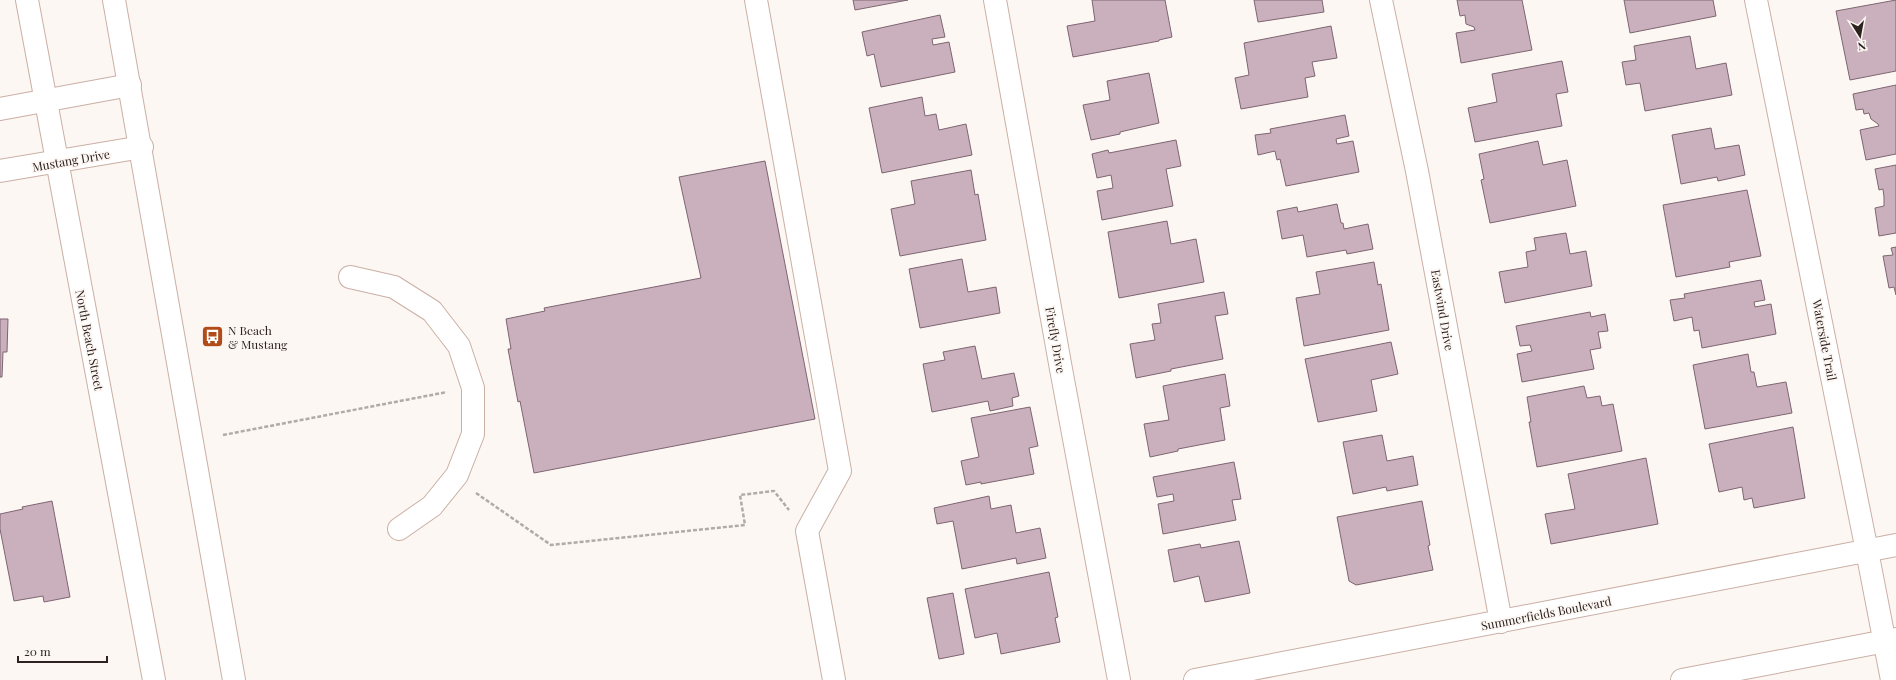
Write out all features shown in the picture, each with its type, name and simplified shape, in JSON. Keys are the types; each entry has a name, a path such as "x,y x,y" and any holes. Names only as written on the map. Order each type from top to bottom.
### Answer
{"street":[{"name":"North Beach Street","path":"27,0 154,680"},
{"path":"114,0 142,147 234,680"},
{"path":"756,0 840,471 807,531 834,680"},
{"name":"Firefly Drive","path":"995,0 1062,377 1120,680"},
{"name":"Eastwind Drive","path":"1381,0 1417,171 1500,622"},
{"name":"Waterside Trail","path":"1756,0 1867,551 1890,640 1892,680"},
{"path":"0,109 130,85"},
{"name":"Mustang Drive","path":"0,171 57,163 142,147"},
{"path":"350,277 394,287 432,311 459,346 473,388 473,434 457,476 432,506 399,529"},
{"name":"Summerfields Boulevard","path":"1195,680 1896,545"},
{"path":"1682,680 1890,640"}],"path":[{"path":"223,435 375,405 473,388"},
{"path":"457,476 469,489 551,545 745,525 740,495 774,491 807,531"}],"building":[{"path":"853,0 908,0 855,10"},
{"path":"1092,0 1165,0 1172,37 1159,41 1073,57 1067,26 1095,21"},
{"path":"1254,0 1322,0 1324,12 1258,22"},
{"path":"1457,0 1522,0 1532,50 1461,63 1456,33 1475,30 1474,27 1466,24 1465,15 1460,16"},
{"path":"1624,0 1713,0 1716,16 1630,33"},
{"path":"1896,0 1896,71 1850,80 1836,11"},
{"path":"940,15 945,37 932,39 933,45 949,42 955,72 881,87 874,54 867,56 862,32"},
{"path":"1331,26 1337,58 1312,62 1315,76 1305,78 1308,97 1241,109 1235,78 1249,75 1244,43"},
{"path":"1690,36 1696,69 1726,63 1732,95 1645,111 1640,83 1626,85 1622,62 1636,60 1634,46"},
{"path":"1562,61 1568,92 1556,94 1562,126 1475,142 1468,108 1497,102 1492,74"},
{"path":"1149,73 1159,123 1120,132 1120,134 1091,140 1083,105 1110,100 1107,81"},
{"path":"1896,85 1896,154 1866,160 1860,130 1879,126 1871,119 1869,113 1864,114 1863,109 1856,110 1853,94"},
{"path":"922,97 925,116 936,114 939,130 966,124 972,155 882,173 869,108"},
{"path":"1345,115 1349,136 1336,139 1337,144 1353,141 1359,172 1286,186 1280,159 1277,160 1275,151 1258,155 1255,135 1271,133 1270,129"},
{"path":"1711,128 1715,149 1739,145 1745,175 1718,181 1717,177 1681,184 1672,135"},
{"path":"1176,140 1181,166 1166,169 1173,206 1102,220 1097,191 1113,188 1111,175 1097,178 1092,154 1108,150 1109,153"},
{"path":"1538,141 1543,165 1567,160 1576,206 1490,223 1481,180 1484,179 1479,154"},
{"path":"765,161 815,419 534,473 508,349 511,349 506,319 545,311 544,308 701,278 679,177"},
{"path":"1896,165 1896,233 1879,236 1875,208 1884,206 1884,197 1883,189 1879,190 1875,169"},
{"path":"971,170 975,195 978,194 986,240 900,256 891,209 915,204 911,181"},
{"path":"1747,190 1761,256 1729,262 1730,267 1676,277 1663,205"},
{"path":"1337,204 1341,223 1343,223 1344,229 1368,224 1373,249 1347,254 1346,250 1307,257 1303,235 1282,239 1277,211 1297,207 1298,212"},
{"path":"1167,221 1171,244 1196,239 1204,282 1119,298 1108,232"},
{"path":"1566,233 1570,254 1586,251 1592,286 1505,303 1499,272 1528,267 1526,252 1536,250 1534,238"},
{"path":"1896,247 1896,295 1894,287 1889,288 1883,256 1893,255 1891,248"},
{"path":"962,259 968,292 996,287 1000,313 920,328 909,269"},
{"path":"1374,262 1378,285 1381,284 1389,330 1304,346 1296,298 1320,294 1316,272"},
{"path":"1761,280 1765,300 1754,302 1755,307 1771,304 1776,334 1702,348 1699,330 1694,331 1692,317 1674,321 1670,300 1685,298 1684,294"},
{"path":"1224,292 1228,314 1215,316 1223,359 1171,369 1171,371 1136,378 1130,344 1155,340 1152,324 1161,323 1158,304"},
{"path":"1590,312 1591,317 1605,314 1608,331 1598,332 1601,348 1590,350 1594,369 1522,382 1517,354 1532,351 1530,345 1520,346 1516,326"},
{"path":"0,319 8,319 7,352 3,352 2,377 0,377"},
{"path":"1391,342 1398,374 1371,380 1377,411 1318,422 1305,359"},
{"path":"975,346 982,379 1014,373 1019,396 1012,398 1013,406 990,411 988,401 932,412 923,364 945,360 943,352"},
{"path":"1748,354 1751,372 1754,372 1757,387 1786,382 1792,413 1705,429 1693,365"},
{"path":"1225,374 1230,406 1220,408 1225,440 1178,449 1178,451 1150,457 1144,424 1169,420 1163,386"},
{"path":"1584,386 1587,398 1600,396 1602,406 1613,404 1622,451 1537,467 1529,422 1531,422 1527,397"},
{"path":"1030,407 1038,446 1029,448 1034,474 981,484 981,482 966,485 961,461 979,457 971,418"},
{"path":"1793,427 1805,498 1754,508 1752,498 1744,500 1742,487 1719,492 1709,444"},
{"path":"1382,435 1387,461 1413,456 1418,485 1387,491 1386,487 1353,494 1343,442"},
{"path":"1646,458 1658,524 1551,544 1545,514 1575,509 1568,474"},
{"path":"1234,462 1241,499 1232,500 1236,520 1163,534 1158,504 1174,501 1173,494 1157,497 1153,477"},
{"path":"989,496 991,509 1011,505 1016,533 1040,528 1046,558 1017,564 1016,558 962,569 953,521 937,524 934,508"},
{"path":"52,501 70,597 44,602 43,596 14,601 0,529 0,514 23,509 22,507"},
{"path":"1422,501 1433,570 1356,585 1349,581 1337,517"},
{"path":"1239,541 1250,593 1205,602 1199,576 1174,582 1168,550 1200,544 1201,548"},
{"path":"1049,572 1058,617 1055,618 1060,642 1001,654 997,633 975,638 965,589"},
{"path":"953,593 964,654 939,659 927,598"}],"place":[{"name":"N Beach & Mustang","path":"213,337"}]}
